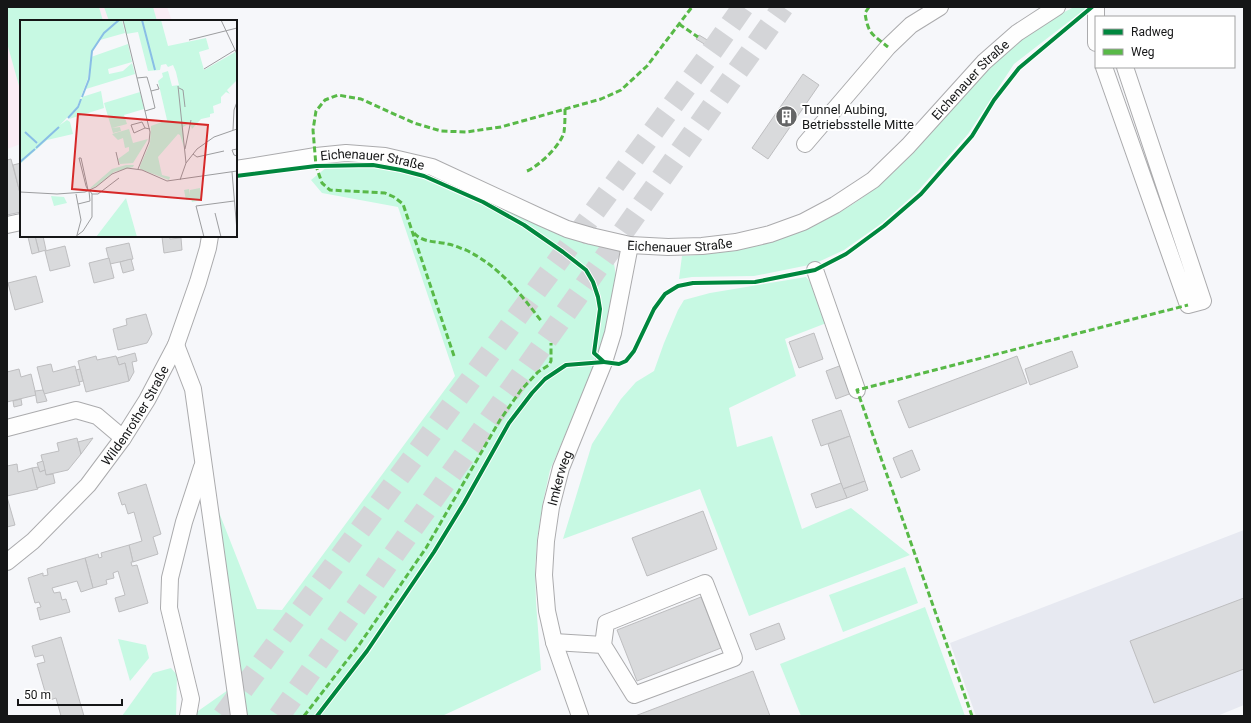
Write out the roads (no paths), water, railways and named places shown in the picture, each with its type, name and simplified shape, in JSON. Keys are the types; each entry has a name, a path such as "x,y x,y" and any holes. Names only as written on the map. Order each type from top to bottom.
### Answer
{"street":[{"path":"805,144 888,47 911,25 940,7"},
{"name":"Eichenauer Straße","path":"237,169 316,156 346,153 385,156 432,167 567,229 590,236 630,245 668,247 702,246 736,242 770,234 804,222 835,205 873,180 908,146 984,62 1012,38 1057,7"},
{"path":"1096,7 1102,16"},
{"path":"1104,68 1188,305 1204,301 1125,68"},
{"path":"7,225 20,222"},
{"name":"Wildenrother Straße","path":"7,562 33,541 88,485 123,438 147,400 176,345 198,282 210,237"},
{"name":"Imkerweg","path":"580,716 554,642 547,611 544,574 546,541 551,508 561,468 604,362 612,333 630,245"},
{"path":"815,270 857,390"},
{"path":"176,345 193,389 239,716"},
{"path":"7,428 76,410 97,416 123,438"},
{"path":"188,716 191,699 169,608 170,578 184,522 203,463"},
{"path":"705,583 734,658 634,695 603,645 606,623 705,583"},
{"path":"554,642 603,645"}],"tunnel":[{"path":"223,716 743,7"},
{"path":"279,716 783,7"}],"place":[{"name":"Tunnel Aubing, Betriebsstelle Mitte","path":"786,116"}]}
